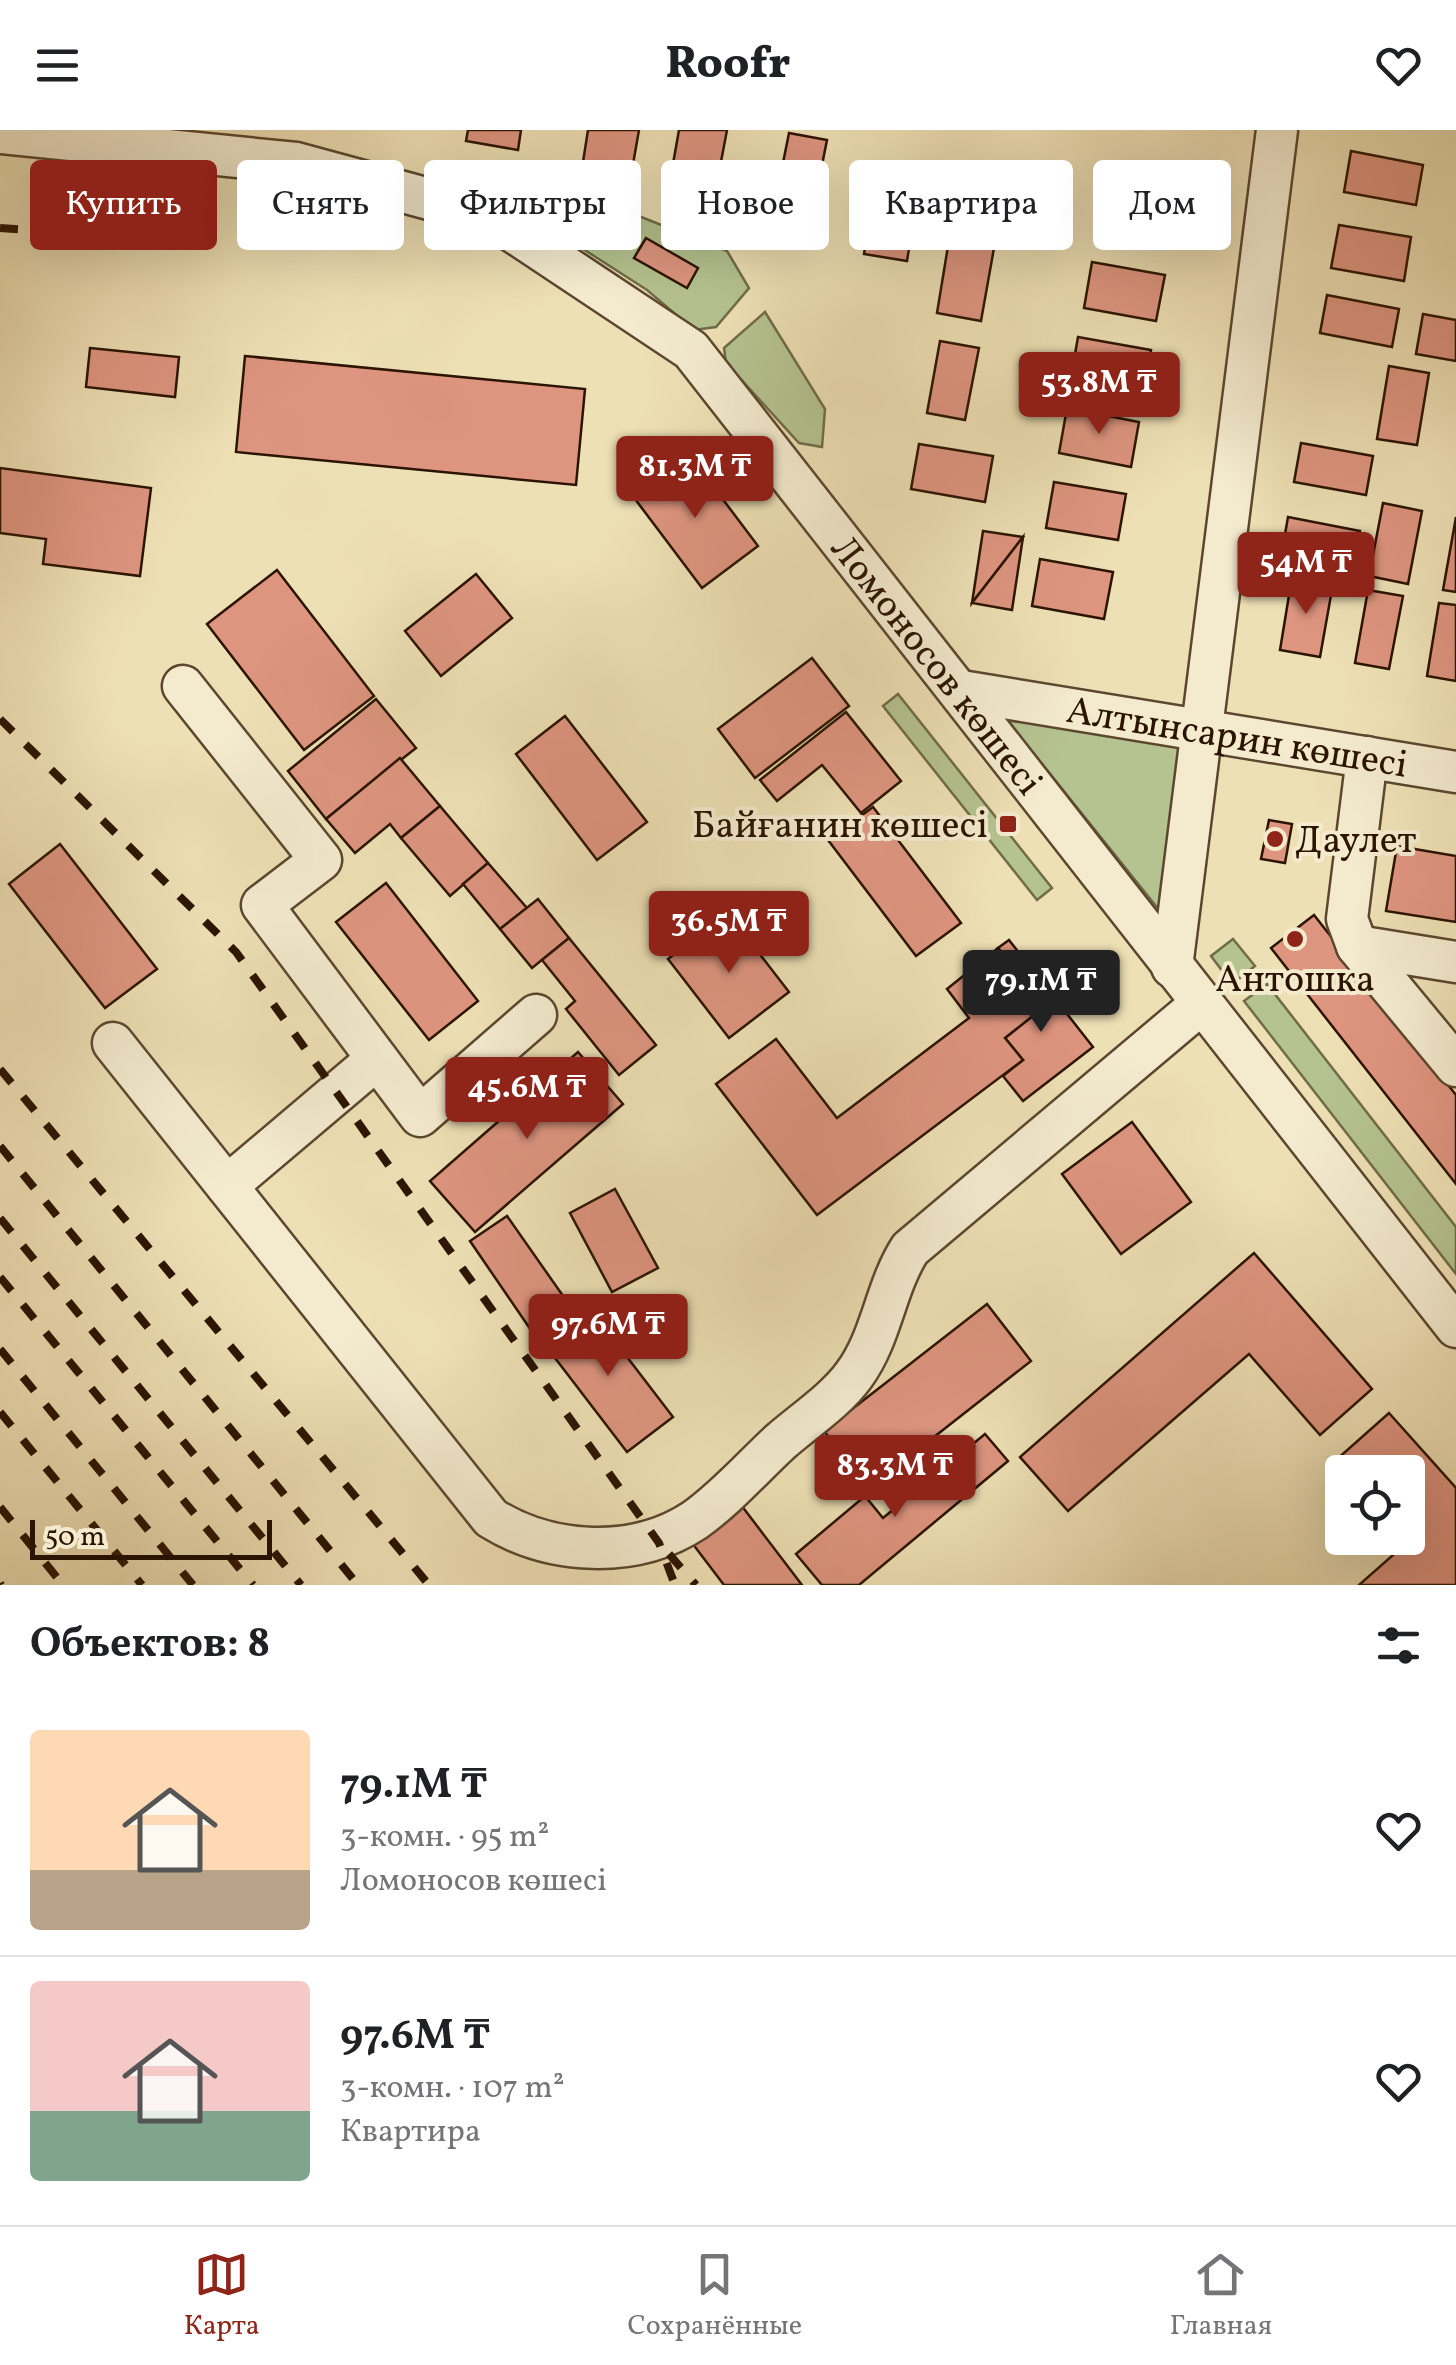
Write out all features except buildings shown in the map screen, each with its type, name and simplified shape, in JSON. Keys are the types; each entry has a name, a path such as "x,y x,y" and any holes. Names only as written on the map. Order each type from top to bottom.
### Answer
{"street":[{"path":"1172,967 1277,130"},
{"name":"Ломоносов көшесі","path":"0,133 299,146 488,215 691,350 1456,1327"},
{"path":"184,686 321,860 262,906 420,1116 536,1015"},
{"name":"Алтынсарин көшесі","path":"961,691 1456,772"},
{"path":"1367,757 1347,919 1358,946 1456,1066"},
{"path":"1358,946 1456,962"},
{"path":"112,1043 490,1518 530,1537 617,1549 656,1539 695,1520 853,1377 873,1341 897,1269 910,1249 1201,1004"},
{"path":"227,1186 377,1060"}],"green space":[{"path":"641,217 661,225 661,250 727,251 749,288 716,327 694,330 647,290 585,250 641,250"},
{"path":"765,312 825,409 822,447 799,443 726,363 724,348"},
{"path":"898,694 1052,888 1037,900 883,706"},
{"path":"1002,714 1181,745 1160,911"},
{"path":"1233,939 1255,966 1232,984 1211,956"},
{"path":"1267,984 1456,1227 1456,1274 1244,1001"}],"railway":[{"path":"0,228 30,230"},
{"path":"0,719 236,952 659,1543 675,1585"},
{"path":"0,1069 429,1585"},
{"path":"0,1146 358,1585"},
{"path":"0,1218 301,1585"},
{"path":"0,1277 253,1585"},
{"path":"0,1349 193,1585"},
{"path":"0,1412 142,1585"},
{"path":"0,1507 63,1585"},
{"path":"669,1554 696,1585"}],"place":[{"name":"Байғанин көшесі","path":"1008,824"},
{"name":"Даулет","path":"1275,839"},
{"name":"Антошка","path":"1295,939"}]}
